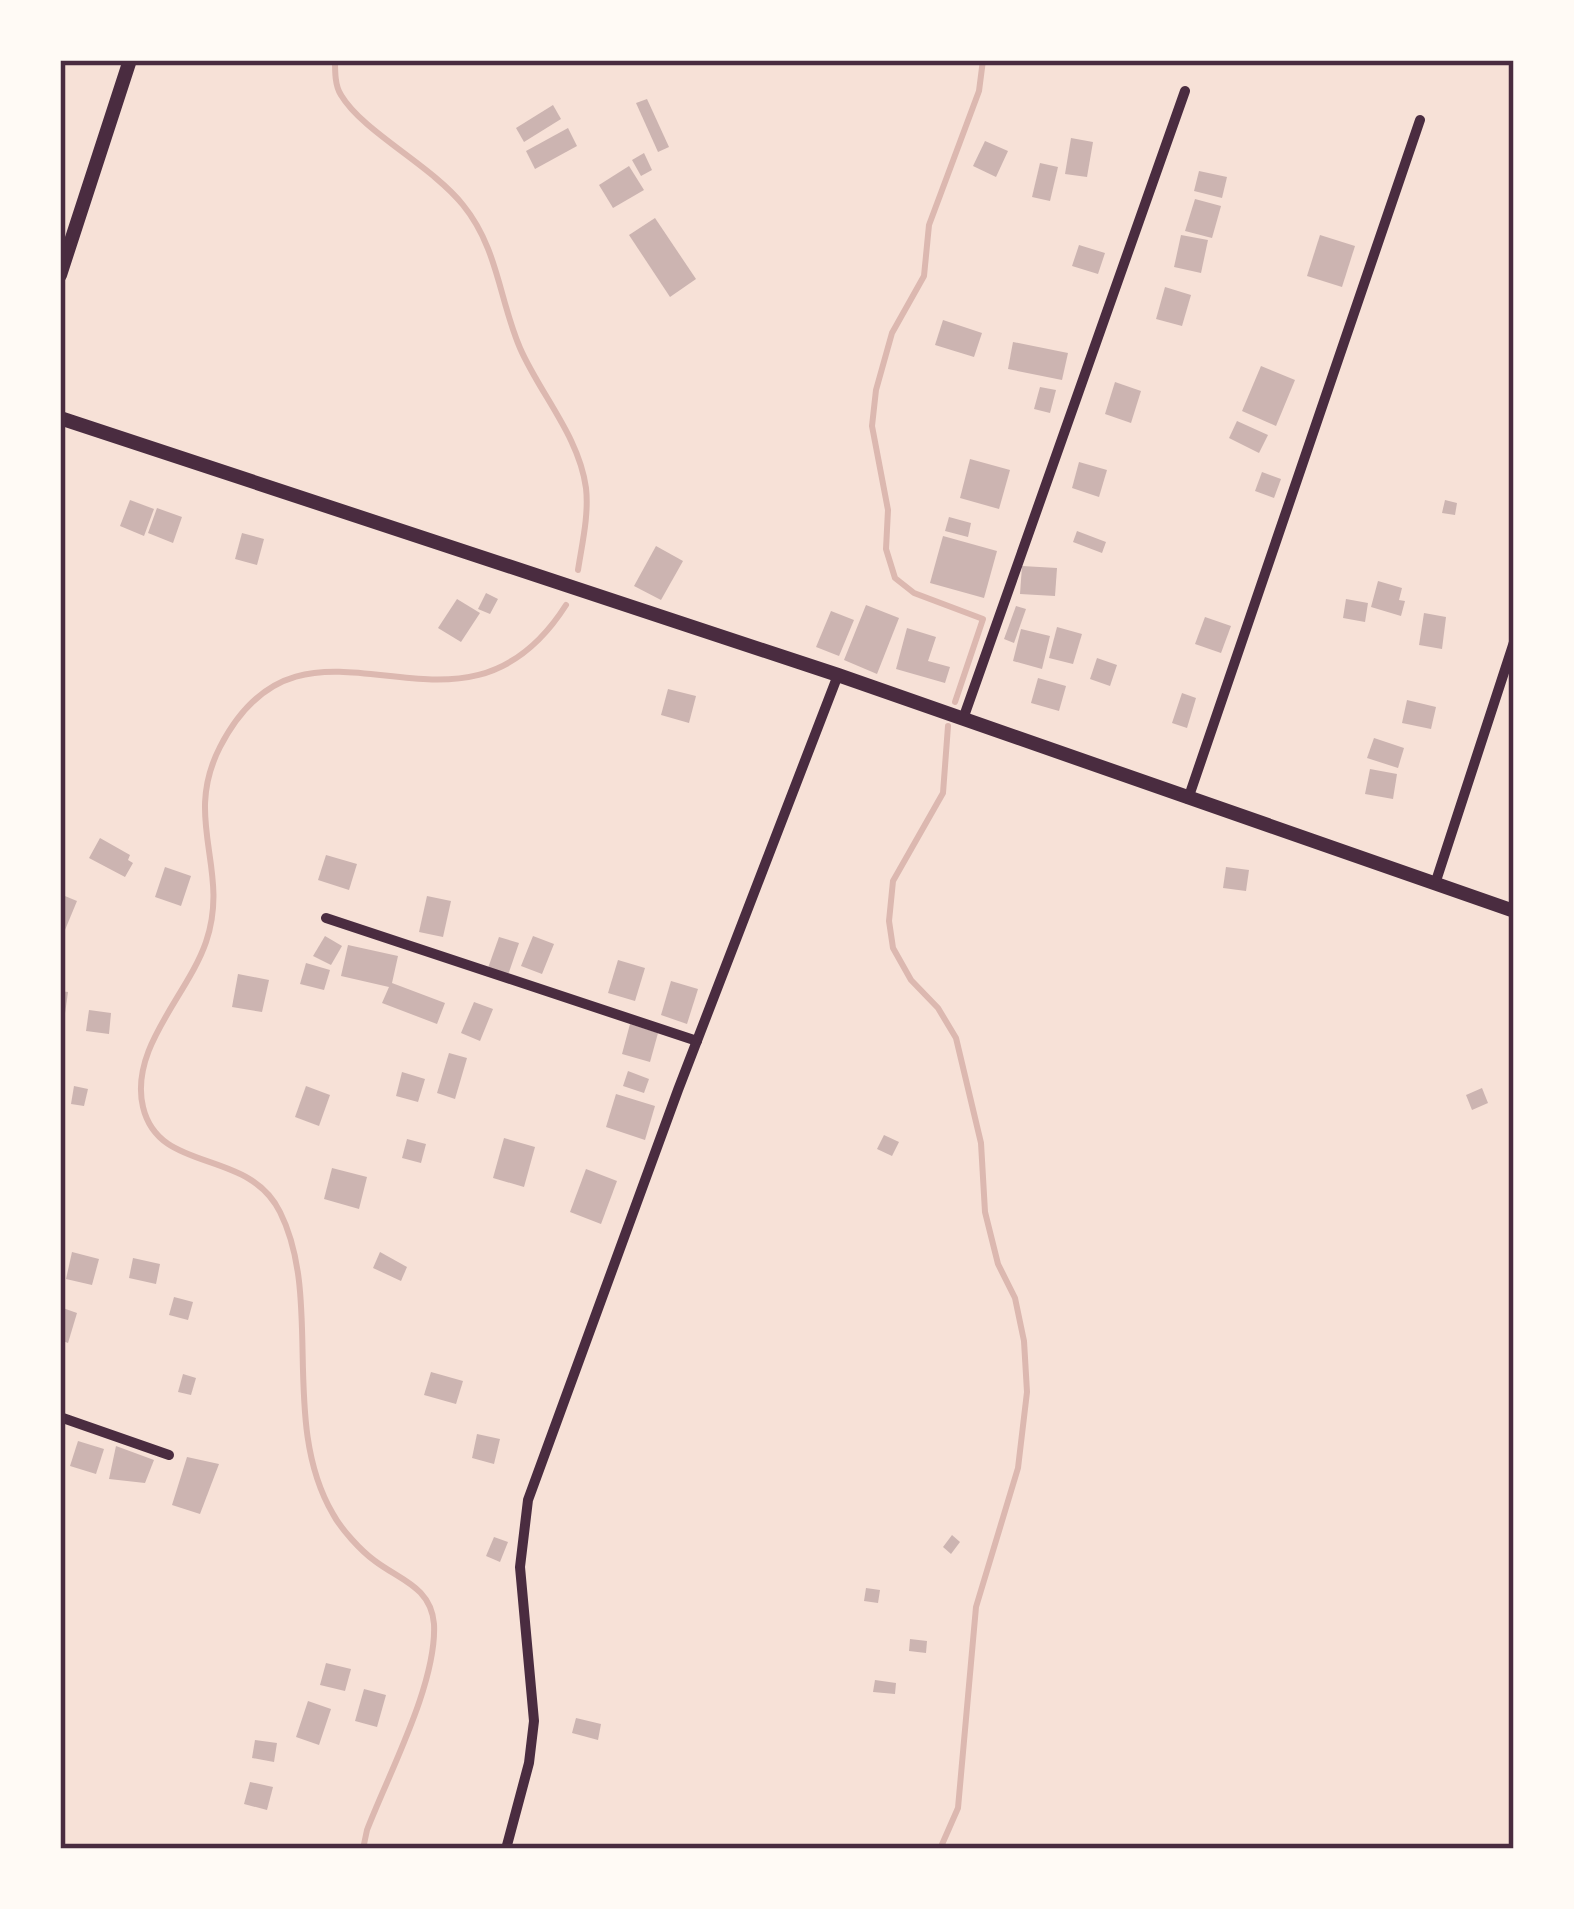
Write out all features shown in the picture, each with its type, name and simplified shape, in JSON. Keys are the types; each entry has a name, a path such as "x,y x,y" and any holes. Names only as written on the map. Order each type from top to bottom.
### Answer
{"street":[{"path":"60,275 130,60"},
{"path":"963,719 1185,91"},
{"path":"1188,799 1420,120"},
{"path":"60,418 838,675 1514,911"},
{"path":"1435,884 1514,642"},
{"path":"506,1849 530,1763 534,1721 520,1567 528,1500 838,675"},
{"path":"326,918 697,1041"},
{"path":"60,1417 169,1455"}],"building":[{"path":"647,99 669,147 658,152 636,103"},
{"path":"553,105 561,119 524,142 516,128"},
{"path":"568,128 577,146 535,169 526,151"},
{"path":"1071,138 1093,142 1087,177 1065,174"},
{"path":"985,141 1008,151 996,177 973,166"},
{"path":"644,153 652,170 641,176 632,160"},
{"path":"1040,163 1058,167 1050,201 1032,197"},
{"path":"629,166 644,190 613,208 599,185"},
{"path":"1199,171 1227,177 1222,198 1194,191"},
{"path":"1195,199 1221,206 1212,238 1185,231"},
{"path":"655,218 696,279 670,297 629,235"},
{"path":"1181,235 1208,240 1201,273 1174,267"},
{"path":"1320,235 1355,246 1342,287 1307,276"},
{"path":"1079,245 1105,253 1098,274 1072,266"},
{"path":"1165,287 1191,295 1182,326 1156,319"},
{"path":"943,320 982,333 974,357 935,345"},
{"path":"1013,342 1068,353 1062,380 1008,369"},
{"path":"1261,366 1295,380 1276,426 1242,411"},
{"path":"1115,382 1141,391 1131,423 1105,414"},
{"path":"1040,387 1056,390 1050,413 1034,409"},
{"path":"1237,421 1268,435 1259,453 1229,438"},
{"path":"970,459 1010,470 999,509 960,498"},
{"path":"1079,462 1107,470 1099,497 1072,488"},
{"path":"1262,472 1281,479 1274,498 1255,491"},
{"path":"130,500 154,509 144,536 120,526"},
{"path":"1445,500 1457,503 1455,515 1442,513"},
{"path":"157,508 182,517 173,543 148,533"},
{"path":"949,517 971,523 968,537 945,531"},
{"path":"1077,531 1106,542 1102,553 1073,542"},
{"path":"242,533 264,539 257,565 235,559"},
{"path":"943,536 997,551 984,598 930,583"},
{"path":"656,546 683,561 661,600 634,586"},
{"path":"1022,566 1057,568 1055,596 1020,594"},
{"path":"1378,581 1402,588 1401,616 1371,607"},
{"path":"486,593 498,599 490,614 478,609"},
{"path":"457,599 480,613 461,642 438,628"},
{"path":"1346,599 1368,603 1365,622 1343,618"},
{"path":"866,605 899,618 877,674 844,660"},
{"path":"1016,606 1026,609 1014,643 1004,639"},
{"path":"831,611 854,620 839,656 816,647"},
{"path":"1424,613 1446,617 1442,649 1419,645"},
{"path":"1205,617 1231,626 1221,653 1195,644"},
{"path":"1057,627 1082,634 1073,664 1049,658"},
{"path":"907,628 936,637 928,661 950,667 945,683 896,669"},
{"path":"1021,629 1050,636 1042,669 1013,661"},
{"path":"1097,658 1117,665 1110,686 1090,679"},
{"path":"1038,678 1066,686 1059,711 1031,703"},
{"path":"668,689 696,696 689,723 661,715"},
{"path":"1182,693 1196,698 1187,728 1172,723"},
{"path":"1407,700 1436,707 1431,729 1402,723"},
{"path":"1374,738 1404,748 1398,768 1367,758"},
{"path":"1370,769 1397,774 1393,799 1365,794"},
{"path":"100,838 130,855 128,860 133,863 125,877 89,858"},
{"path":"326,855 357,864 349,890 318,880"},
{"path":"165,867 191,876 181,906 155,897"},
{"path":"1226,867 1249,870 1246,891 1223,888"},
{"path":"60,894 77,901 60,942"},
{"path":"427,896 451,901 443,937 419,932"},
{"path":"325,936 342,946 331,965 313,956"},
{"path":"533,936 554,944 542,974 521,966"},
{"path":"499,937 519,943 508,975 488,968"},
{"path":"348,945 398,956 392,983 445,1003 437,1024 382,1003 389,987 341,976"},
{"path":"618,960 645,968 635,1001 608,993"},
{"path":"306,963 330,970 324,990 300,984"},
{"path":"238,974 269,980 262,1012 232,1007"},
{"path":"671,981 698,989 687,1024 661,1015"},
{"path":"60,991 68,992 63,1028 60,1028"},
{"path":"474,1002 493,1009 480,1041 461,1033"},
{"path":"89,1010 111,1013 109,1034 86,1031"},
{"path":"630,1024 658,1033 650,1062 622,1054"},
{"path":"449,1053 467,1058 455,1099 437,1093"},
{"path":"628,1071 649,1079 644,1093 623,1086"},
{"path":"402,1072 425,1079 418,1102 396,1096"},
{"path":"74,1086 88,1089 84,1106 71,1104"},
{"path":"306,1086 330,1095 319,1126 295,1117"},
{"path":"1482,1088 1488,1103 1472,1110 1466,1095"},
{"path":"616,1094 655,1106 645,1140 606,1127"},
{"path":"884,1135 899,1142 892,1156 877,1149"},
{"path":"504,1138 535,1147 524,1187 493,1178"},
{"path":"407,1139 426,1144 421,1163 402,1158"},
{"path":"332,1168 367,1177 359,1209 324,1199"},
{"path":"586,1169 617,1181 601,1224 570,1212"},
{"path":"72,1252 99,1259 92,1285 66,1279"},
{"path":"380,1252 407,1267 401,1281 373,1268"},
{"path":"133,1258 160,1264 156,1284 129,1278"},
{"path":"174,1297 193,1302 188,1320 169,1315"},
{"path":"60,1307 77,1313 68,1343 60,1340"},
{"path":"431,1372 463,1381 456,1404 424,1395"},
{"path":"183,1374 196,1378 191,1395 178,1392"},
{"path":"477,1434 500,1439 494,1464 472,1458"},
{"path":"78,1441 104,1449 96,1474 70,1466"},
{"path":"116,1446 154,1460 145,1483 109,1479"},
{"path":"187,1457 219,1464 200,1514 172,1505"},
{"path":"952,1535 960,1542 951,1554 943,1547"},
{"path":"494,1537 508,1542 500,1562 486,1556"},
{"path":"866,1588 880,1590 878,1603 864,1601"},
{"path":"910,1639 927,1641 926,1653 909,1651"},
{"path":"326,1663 351,1669 345,1691 320,1685"},
{"path":"875,1680 896,1683 895,1694 873,1692"},
{"path":"364,1689 386,1695 377,1727 355,1721"},
{"path":"308,1701 331,1709 319,1745 296,1737"},
{"path":"576,1718 601,1724 598,1740 572,1733"},
{"path":"255,1740 277,1743 274,1762 252,1758"},
{"path":"250,1782 273,1787 267,1810 244,1804"}],"waterway":[{"path":"335,60 338,87 351,109 449,190 484,239 520,348 582,469 587,509 578,570"},
{"path":"955,702 983,619 914,593 895,578 886,549 888,510 872,426 876,390 892,333 924,276 929,225 979,91 983,60"},
{"path":"363,1849 428,1673 432,1611 421,1593 370,1557 346,1533 317,1478 304,1401 299,1283 293,1246 280,1212 266,1192 247,1178 185,1153 152,1128 143,1107 144,1064 206,942 213,891 205,798 220,747 256,699 296,677 340,672 432,680 479,675 524,653 566,605"},
{"path":"940,1849 958,1808 976,1607 1018,1468 1027,1392 1024,1341 1015,1298 998,1264 985,1212 981,1143 956,1038 938,1008 911,980 893,948 889,921 893,881 943,793 948,726"}]}
